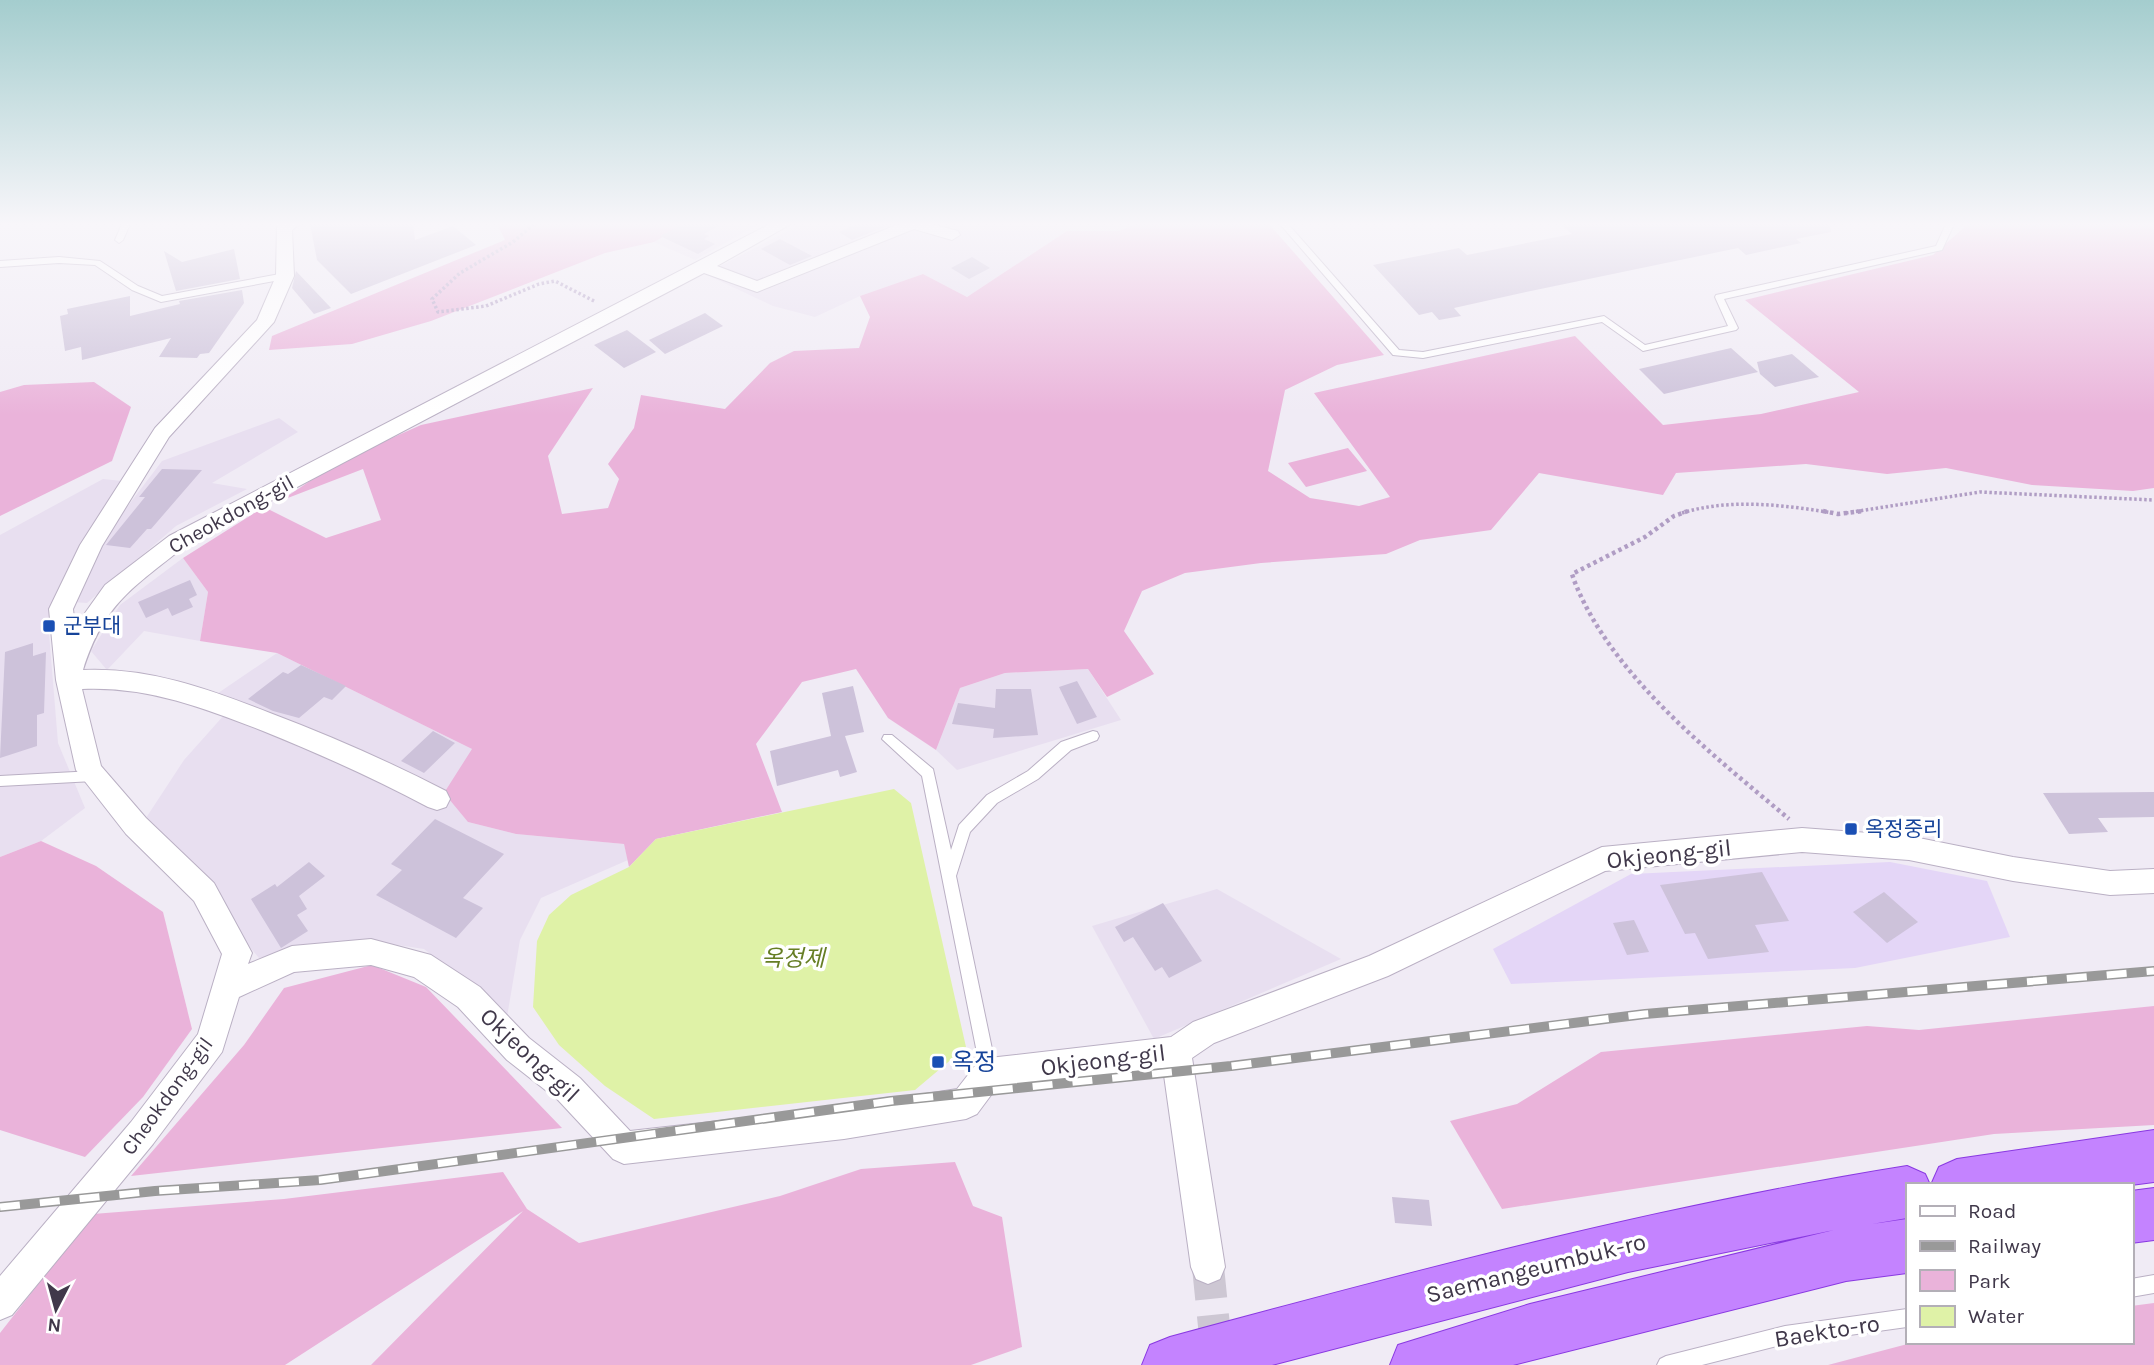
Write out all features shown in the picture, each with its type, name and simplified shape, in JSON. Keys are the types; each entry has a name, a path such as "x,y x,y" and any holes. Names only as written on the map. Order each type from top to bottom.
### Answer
{"highway":[{"path":"1971,1183 2154,1156"},
{"name":"Saemangeumbuk-ro","path":"1170,1365 1503,1273 1796,1208 1906,1192"},
{"path":"2133,1217 2154,1214"},
{"path":"1418,1365 1530,1332 1846,1254 1906,1246"}],"street":[{"path":"280,288 265,322 162,433 91,545 61,609 68,680 112,678 190,692 356,757 436,799"},
{"name":"Cheokdong-gil","path":"0,1303 142,1133 211,1042 237,953 204,892 136,826 89,770 68,680 83,633 113,591 177,541 660,288"},
{"name":"Okjeong-gil","path":"229,987 292,959 371,951 421,965 469,997 518,1049 569,1089 624,1148 844,1123 966,1103 989,1073 1176,1051 1204,1032 1378,966 1602,859 1802,840 1909,848 2013,869 2110,883 2154,881"},
{"path":"1176,1051 1208,1267"}],"lane":[{"path":"135,288 161,299 222,288"},
{"path":"1339,288 1396,353 1423,355 1604,319 1643,348 1733,328 1719,297 1761,288"},
{"path":"949,878 964,829 992,799 1033,775 1066,746 1093,736"},
{"path":"888,739 928,773 989,1073"},
{"path":"0,781 94,776"},
{"path":"2133,1287 2154,1284"},
{"name":"Baekto-ro","path":"1666,1365 1785,1335 1906,1318"}],"path":[{"path":"444,288 432,299 433,307 438,312 466,311 486,306 530,288"},
{"path":"569,288 616,310"},
{"path":"1802,840 1791,821 1669,717 1606,639 1575,586 1572,574 1645,537 1674,516 1711,504 1802,508 1838,514 1888,509 1980,492 2154,499"}],"shaded area":[{"path":"734,288 884,288 815,317 773,306"},
{"path":"949,288 981,288 967,297"},
{"path":"279,418 298,432 212,483 247,489 176,526 87,603 71,602 115,523 162,461"},
{"path":"103,479 122,481 77,551 48,621 58,743 85,808 41,841 0,857 0,535"},
{"path":"183,558 208,592 200,641 144,631 107,670 91,651 120,605"},
{"path":"277,653 472,749 468,822 516,834 624,844 628,860 541,898 520,940 507,1017 424,949 371,941 259,958 144,821 184,760 225,714 202,704"},
{"path":"1088,669 1121,720 957,770 936,750 960,688 1005,673"},
{"path":"1890,862 1987,881 2010,937 1855,968 1511,984 1493,949 1631,874"},
{"path":"1217,889 1341,959 1154,1039 1092,926"}],"green space":[{"path":"389,288 516,288 431,321 352,344 269,350 272,336"},
{"path":"884,288 949,288 967,297 981,288 1325,288 1384,355 1337,365 1285,390 1268,471 1310,498 1359,506 1390,497 1314,393 1575,336 1663,425 1761,414 1859,392 1745,300 1796,288 2154,288 2154,488 2133,491 2032,485 1946,468 1887,474 1806,464 1676,473 1663,495 1539,473 1491,530 1420,540 1386,554 1261,563 1185,573 1142,591 1124,631 1154,674 1107,697 1088,669 1005,673 960,688 936,750 888,718 856,669 802,682 756,744 782,812 656,839 629,867 624,844 516,834 468,822 444,793 472,749 277,653 200,641 208,592 183,558 264,507 326,538 381,520 363,469 280,501 340,461 421,425 593,388 548,456 562,514 608,508 619,479 608,464 634,428 641,395 725,409 770,363 794,351 859,348 870,317 860,296"},
{"path":"94,382 131,407 112,461 0,516 0,392 24,385"},
{"path":"1348,448 1367,471 1306,487 1288,463"},
{"path":"41,841 96,866 163,912 192,1029 143,1097 85,1157 0,1130 0,857"},
{"path":"372,965 426,987 562,1128 131,1176 244,1045 284,988"},
{"path":"2154,1006 2154,1125 1994,1134 1502,1209 1450,1121 1517,1104 1601,1052 1867,1026 1919,1030"},
{"path":"955,1162 973,1206 1002,1217 1022,1347 971,1365 371,1365 523,1211 285,1365 0,1365 0,1333 93,1214 284,1199 503,1172 527,1209 579,1243 780,1196 861,1169"},
{"path":"2154,1303 2154,1365 1828,1365 1907,1344 2133,1344 2133,1306"}],"water":[{"name":"옥정제","path":"894,789 911,803 966,1047 915,1090 654,1119 605,1086 559,1045 533,1007 537,941 549,915 571,895 629,867 656,839"}],"building":[{"path":"175,288 194,288 176,291"},
{"path":"292,288 312,288 331,308 314,314"},
{"path":"345,288 367,288 351,294"},
{"path":"1394,288 1547,288 1454,308 1461,316 1439,320 1432,312 1419,315"},
{"path":"242,290 244,303 209,353 200,354 197,358 159,357 171,338 82,360 81,347 65,351 60,316 68,314 67,309 130,296 130,316 180,304 179,301"},
{"path":"705,313 723,326 665,354 649,340"},
{"path":"627,330 656,352 624,368 594,345"},
{"path":"1731,348 1758,372 1664,394 1639,369"},
{"path":"1792,354 1819,377 1775,387 1760,374 1757,362"},
{"path":"162,469 202,470 151,529 147,529 130,548 106,545 145,497 139,497"},
{"path":"190,580 197,595 189,599 193,607 172,616 168,608 146,618 138,602"},
{"path":"33,643 33,656 46,652 44,713 37,715 37,746 0,758 5,652"},
{"path":"301,665 346,686 332,700 324,697 299,718 273,711 248,699 283,672 288,674"},
{"path":"1077,681 1097,717 1077,724 1059,687"},
{"path":"853,686 864,732 845,736 857,772 840,777 838,770 777,786 770,751 831,736 822,693"},
{"path":"996,689 1031,689 1038,735 993,738 994,729 952,724 958,703 995,708"},
{"path":"433,731 455,743 424,773 401,761"},
{"path":"2154,792 2154,817 2098,818 2108,832 2069,834 2043,793"},
{"path":"435,819 504,854 463,898 483,908 456,938 376,895 402,870 391,864"},
{"path":"309,862 325,876 299,896 307,909 297,915 308,931 281,948 251,899 275,884 277,887"},
{"path":"1762,872 1789,921 1755,925 1769,952 1708,959 1695,933 1685,934 1660,885"},
{"path":"1884,892 1918,922 1887,943 1853,912"},
{"path":"1163,903 1202,961 1169,978 1162,967 1155,971 1133,937 1124,942 1115,927"},
{"path":"1634,920 1649,952 1627,955 1613,923"},
{"path":"1392,1197 1429,1200 1432,1226 1395,1223"}],"tunnel":[{"path":"1208,1267 1218,1365"}],"railway":[{"path":"0,1207 155,1191 320,1180 891,1101 1231,1066 1645,1014 2154,971"}],"place":[{"name":"군부대","path":"49,626"},
{"name":"옥정중리","path":"1851,829"},
{"name":"옥정","path":"938,1062"}]}
